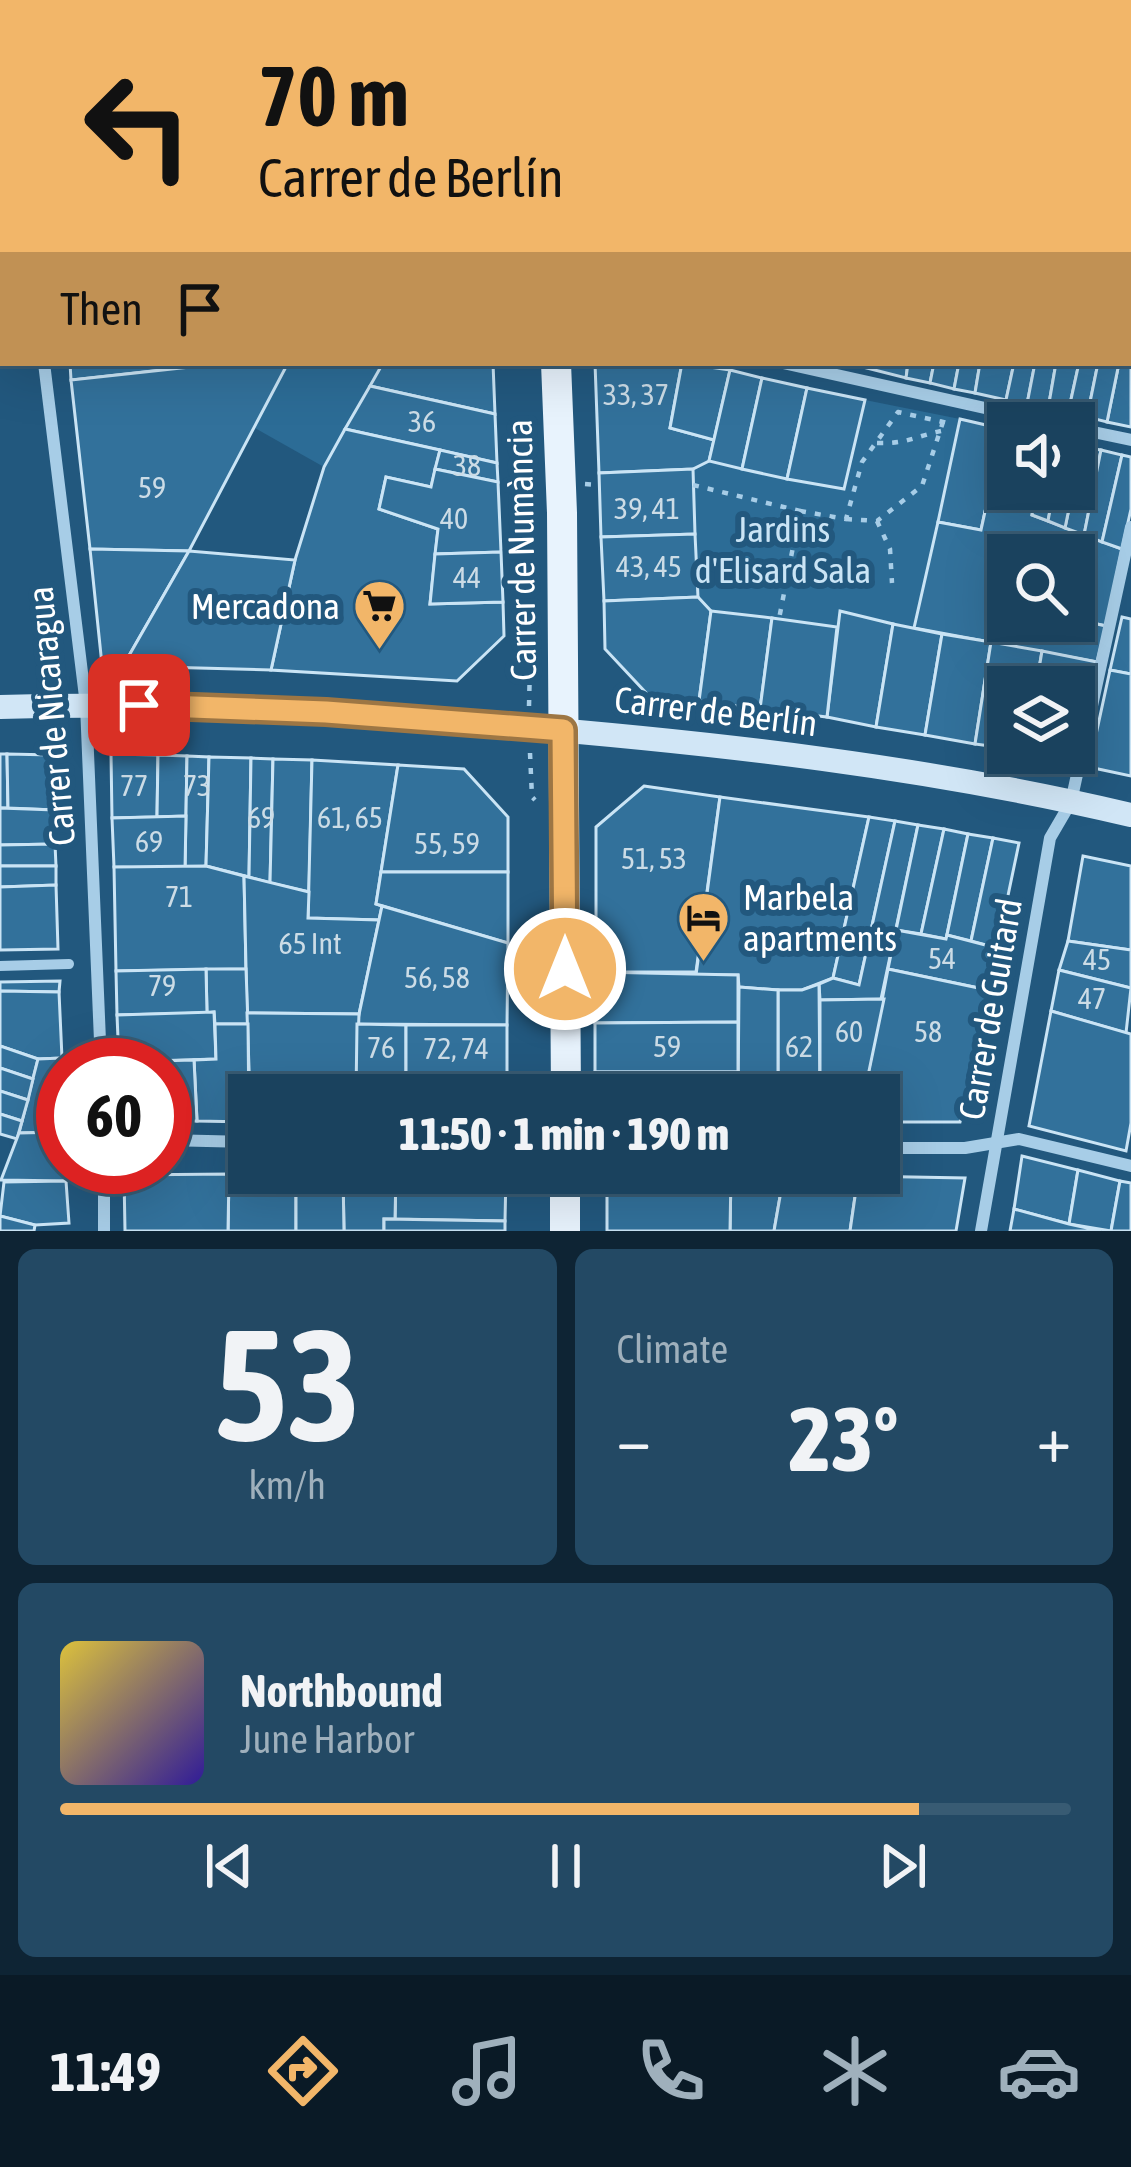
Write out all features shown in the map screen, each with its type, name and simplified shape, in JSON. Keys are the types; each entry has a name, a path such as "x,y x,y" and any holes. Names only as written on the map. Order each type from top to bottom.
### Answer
{"main road":[{"name":"Carrer de Numància","path":"556,366 566,1074"},
{"name":"Carrer de Berlín","path":"0,707 305,711 563,730 841,762 1131,815"},
{"path":"565,1231 566,1194"}],"street":[{"name":"Carrer de Nicaragua","path":"44,366 86,705 100,1038"},
{"path":"796,366 987,409"},
{"path":"1095,432 1131,440"},
{"name":"Carrer de Guitard","path":"981,1231 1049,838 1070,802 1131,527"},
{"path":"0,966 69,964"},
{"path":"900,1148 965,1148 1019,1139 1131,1166"},
{"path":"192,1141 228,1142"},
{"path":"104,1194 104,1231"}],"path":[{"path":"846,519 862,463 898,412 943,422"},
{"path":"693,485 800,511 878,521 922,486 946,412"},
{"path":"876,443 905,444 940,431"},
{"path":"779,619 800,511"},
{"path":"878,521 890,549 892,583"},
{"path":"767,728 770,712"}],"green space":[{"path":"286,366 381,366 324,467 253,427"},
{"name":"Jardins d'Elisard Sala","path":"865,400 960,419 914,628 841,611 837,627 711,611 698,597 693,469 709,461 844,489"}],"building":[{"path":"70,366 198,366 71,380"},
{"path":"199,366 286,366 189,551 90,549 71,380"},
{"path":"381,366 493,366 495,414 370,386"},
{"path":"595,366 681,366 670,428 714,440 709,461 693,469 599,473"},
{"path":"681,366 730,370 714,440 670,428"},
{"path":"859,366 908,366 906,378"},
{"path":"908,366 933,366 930,383 906,378"},
{"path":"933,366 958,366 954,389 930,383"},
{"path":"958,366 980,366 975,393 954,389"},
{"path":"980,366 1013,366 1006,400 975,393"},
{"path":"1013,366 1034,366 1027,402 1006,400"},
{"path":"1034,366 1055,366 1049,402 1027,402"},
{"path":"1055,366 1078,366 1070,402 1049,402"},
{"path":"1078,366 1097,366 1090,402 1070,402"},
{"path":"1097,366 1118,366 1107,422 1095,419 1095,402 1090,402"},
{"path":"1118,366 1131,366 1131,427 1107,422"},
{"path":"730,370 762,378 742,469 709,461"},
{"path":"762,378 807,388 787,479 742,469"},
{"path":"370,386 495,414 497,463 345,429"},
{"path":"807,388 865,400 844,489 787,479"},
{"path":"960,419 987,425 987,502 981,530 938,522"},
{"path":"345,429 440,450 431,487 386,477 379,509 438,529 430,604 503,602 504,636 457,681 271,670 295,560 324,467"},
{"path":"1095,449 1101,450 1095,480"},
{"path":"440,450 497,463 498,482 435,469"},
{"path":"1101,450 1122,455 1102,542 1095,534 1084,534 1089,510 1095,510"},
{"path":"1122,455 1131,457 1131,509 1122,549 1102,542"},
{"path":"435,469 498,482 501,552 435,554 438,529 379,509 386,477 431,487"},
{"path":"693,469 695,534 601,537 599,473"},
{"path":"987,502 987,510 1033,510 1032,515 1082,534 987,534 987,642 914,628 938,522 981,530"},
{"path":"1033,510 1050,510 1048,521 1032,515"},
{"path":"1050,510 1069,510 1065,528 1048,521"},
{"path":"1069,510 1089,510 1084,534 1065,528"},
{"path":"695,534 698,597 604,601 601,537"},
{"path":"1095,539 1122,549 1106,626 1095,624"},
{"path":"90,549 189,551 123,666 102,665"},
{"path":"189,551 295,560 271,670 123,666"},
{"path":"501,552 503,602 430,604 435,554"},
{"path":"698,597 711,611 699,701 650,697 605,649 604,601"},
{"path":"711,611 772,618 760,709 699,701"},
{"path":"840,611 893,624 876,727 827,717"},
{"path":"1122,617 1131,619 1131,674 1110,670"},
{"path":"772,618 837,627 827,717 760,709"},
{"path":"893,624 942,634 925,735 876,727"},
{"path":"1095,624 1106,626 1097,662 995,643 1095,642"},
{"path":"942,634 991,642 975,744 925,735"},
{"path":"991,642 1042,651 1039,666 987,666"},
{"path":"1042,651 1097,662 1095,671 1095,666 1040,666"},
{"path":"987,668 987,746 975,744"},
{"path":"1110,670 1131,674 1131,776 1095,768 1095,739"},
{"path":"0,754 7,754 8,808 0,808"},
{"path":"7,754 52,755 55,810 8,808"},
{"path":"111,754 158,755 157,817 112,818"},
{"path":"158,755 187,756 186,816 157,817"},
{"path":"187,756 209,757 206,866 185,869"},
{"path":"209,757 251,758 249,877 206,866"},
{"path":"251,758 273,759 270,883 249,877"},
{"path":"273,759 312,760 309,892 270,883"},
{"path":"312,760 398,765 376,904 382,906 379,920 308,918"},
{"path":"398,765 464,769 508,817 508,872 381,872"},
{"path":"644,786 720,797 696,972 596,972 596,827"},
{"path":"720,797 869,817 833,978 802,990 778,990 739,987 738,975 696,975"},
{"path":"0,808 55,810 55,844 0,845"},
{"path":"186,816 185,869 114,867 112,818"},
{"path":"869,817 895,821 859,985 833,978"},
{"path":"895,821 918,825 881,999 820,1000 819,984 833,978 859,985"},
{"path":"918,825 944,829 921,934 896,930"},
{"path":"944,829 968,834 946,939 921,934"},
{"path":"968,834 993,838 971,941 947,935"},
{"path":"993,838 1019,843 997,948 971,941"},
{"path":"55,844 56,866 0,866 0,845"},
{"path":"1083,856 1131,866 1131,950 1068,941"},
{"path":"0,866 56,866 56,885 0,887"},
{"path":"206,866 244,876 246,969 116,971 114,867"},
{"path":"381,872 508,872 508,943 376,904"},
{"path":"244,876 309,892 308,918 379,920 359,1014 247,1013"},
{"path":"56,885 58,949 0,950 0,887"},
{"path":"382,906 508,943 507,1025 357,1024"},
{"path":"896,930 946,939 947,935 997,948 988,990 888,969"},
{"path":"1068,941 1131,950 1131,988 1059,970"},
{"path":"206,969 246,969 248,1024 215,1024 214,1012 207,1013"},
{"path":"206,969 207,1013 117,1015 116,971"},
{"path":"888,969 988,990 960,1122 900,1122 900,1074 868,1074"},
{"path":"1059,970 1131,988 1126,1033 1051,1011"},
{"path":"596,972 738,975 738,1022 595,1023"},
{"path":"60,981 59,992 0,991 0,982"},
{"path":"819,984 820,1074 778,1074 778,990"},
{"path":"739,987 778,990 778,1074 738,1074"},
{"path":"0,991 59,992 61,1038 36,1038 36,1058 0,1046"},
{"path":"884,999 868,1074 820,1074 820,1000"},
{"path":"1051,1011 1131,1034 1131,1123 1126,1151 1029,1126"},
{"path":"214,1012 216,1059 192,1060 192,1038 118,1038 117,1015"},
{"path":"247,1013 359,1014 357,1074 249,1074"},
{"path":"738,1022 738,1072 595,1072 595,1023"},
{"path":"215,1024 248,1024 249,1074 228,1074 228,1122 197,1121 194,1060 216,1059"},
{"path":"357,1024 406,1025 406,1074 356,1074"},
{"path":"406,1025 507,1025 507,1074 406,1074"},
{"path":"0,1046 36,1058 33,1079 0,1068"},
{"path":"194,1060 197,1121 192,1121"},
{"path":"36,1067 36,1133 19,1133"},
{"path":"0,1068 33,1079 28,1100 0,1091"},
{"path":"595,1072 738,1072 738,1074"},
{"path":"0,1091 28,1100 22,1121 0,1114"},
{"path":"0,1114 22,1121 17,1139 0,1134"},
{"path":"19,1133 36,1133 36,1181 1,1180"},
{"path":"1022,1156 1078,1170 1069,1224 1014,1209"},
{"path":"1078,1170 1120,1181 1111,1231 1069,1224"},
{"path":"192,1174 228,1174 228,1231 125,1231 124,1194 192,1194"},
{"path":"900,1177 965,1178 956,1231 850,1231 855,1194 900,1194"},
{"path":"36,1181 36,1194 67,1194 69,1223 35,1225 0,1216 4,1182"},
{"path":"1120,1181 1131,1183 1131,1231 1111,1231"},
{"path":"229,1194 296,1194 296,1231 228,1231"},
{"path":"296,1194 343,1194 344,1231 296,1231"},
{"path":"343,1194 396,1194 395,1219 384,1219 384,1231 344,1231"},
{"path":"396,1194 506,1194 505,1221 395,1219"},
{"path":"607,1194 731,1194 730,1231 607,1231"},
{"path":"731,1194 780,1194 774,1231 730,1231"},
{"path":"780,1194 855,1194 850,1231 774,1231"},
{"path":"1014,1209 1069,1224 1101,1231 1010,1231"},
{"path":"0,1216 35,1225 34,1231 0,1231"},
{"path":"384,1219 505,1221 505,1231 384,1231"}],"place":[{"name":"Mercadona","path":"379,652"},
{"name":"Marbela apartments","path":"704,964"}],"route":[{"path":"139,705 326,712 563,730 565,969"}]}
